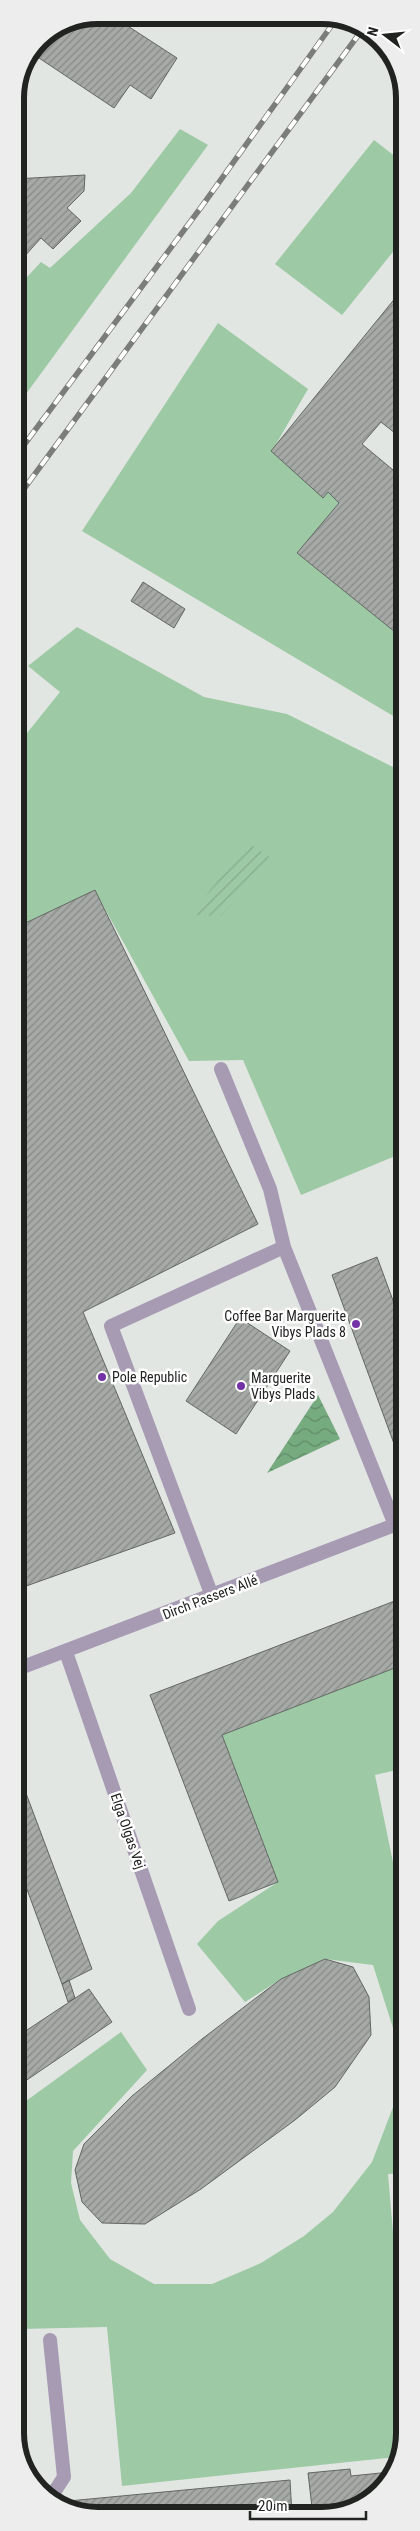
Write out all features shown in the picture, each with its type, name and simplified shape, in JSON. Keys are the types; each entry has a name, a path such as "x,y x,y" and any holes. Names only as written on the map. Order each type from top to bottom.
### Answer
{"street":[{"path":"221,1069 270,1189 284,1247 396,1513"},
{"path":"212,1596 111,1326 284,1247"},
{"name":"Dirch Passers Allé","path":"24,1667 396,1525"},
{"name":"Elga Olgas Vej","path":"66,1652 189,2009"},
{"path":"50,2340 64,2477 54,2493"}],"shaded area":[{"path":"180,129 208,145 24,397 24,280 41,262 50,268 131,193"},
{"path":"374,140 396,157 396,248 342,315 275,264"},
{"path":"218,323 308,389 272,451 323,497 328,492 339,503 297,553 396,633 396,718 82,531"},
{"path":"77,627 204,697 287,714 396,768 396,1156 301,1195 243,1060 189,1061 95,891 24,924 24,737 60,692 28,666"},
{"path":"247,842 273,859 221,916 191,915"},
{"path":"396,1667 396,1770 375,1775 396,1872 396,2037 373,1965 325,1959 281,1979 245,2002 197,1944 218,1921 278,1882 222,1735"},
{"path":"121,2032 147,2070 73,2151 71,2183 80,2220 110,2259 154,2284 212,2284 261,2263 304,2236 333,2212 372,2162 395,2102 396,2092 396,2174 388,2174 396,2267 396,2433 392,2457 122,2486 107,2327 24,2329 24,2102"}],"water":[{"path":"318,1395 340,1439 267,1473"}],"building":[{"path":"125,24 177,58 151,99 130,85 114,108 37,56 57,36 70,29 84,25"},
{"path":"85,175 84,191 67,208 81,221 53,249 41,238 24,257 24,178"},
{"path":"396,297 396,434 381,422 362,444 396,472 396,633 297,553 339,503 328,492 323,498 271,451"},
{"path":"143,582 185,609 174,628 131,601"},
{"path":"95,890 258,1224 83,1312 175,1533 24,1587 24,924"},
{"path":"377,1257 396,1309 396,1449 332,1275"},
{"path":"240,1318 290,1351 236,1434 186,1401"},
{"path":"396,1600 396,1667 222,1735 278,1882 229,1901 150,1695"},
{"path":"24,1788 92,1969 62,1984 24,1881"},
{"path":"325,1959 353,1967 369,1997 371,2035 335,2087 295,2120 201,2189 145,2224 102,2223 82,2202 75,2170 84,2144 132,2096 202,2039 281,1979"},
{"path":"69,1980 75,1998 68,2002 62,1984"},
{"path":"89,1989 112,2022 24,2082 24,2032"},
{"path":"350,2469 351,2476 385,2473 378,2482 355,2500 327,2507 312,2507 308,2473"},
{"path":"290,2480 292,2507 98,2507 84,2506 68,2501"}],"railway":[{"path":"24,445 202,206 332,24"},
{"path":"24,489 359,34"}],"place":[{"name":"Coffee Bar Marguerite Vibys Plads 8","path":"356,1324"},
{"name":"Pole Republic","path":"102,1377"},
{"name":"Marguerite Vibys Plads","path":"241,1386"}]}
